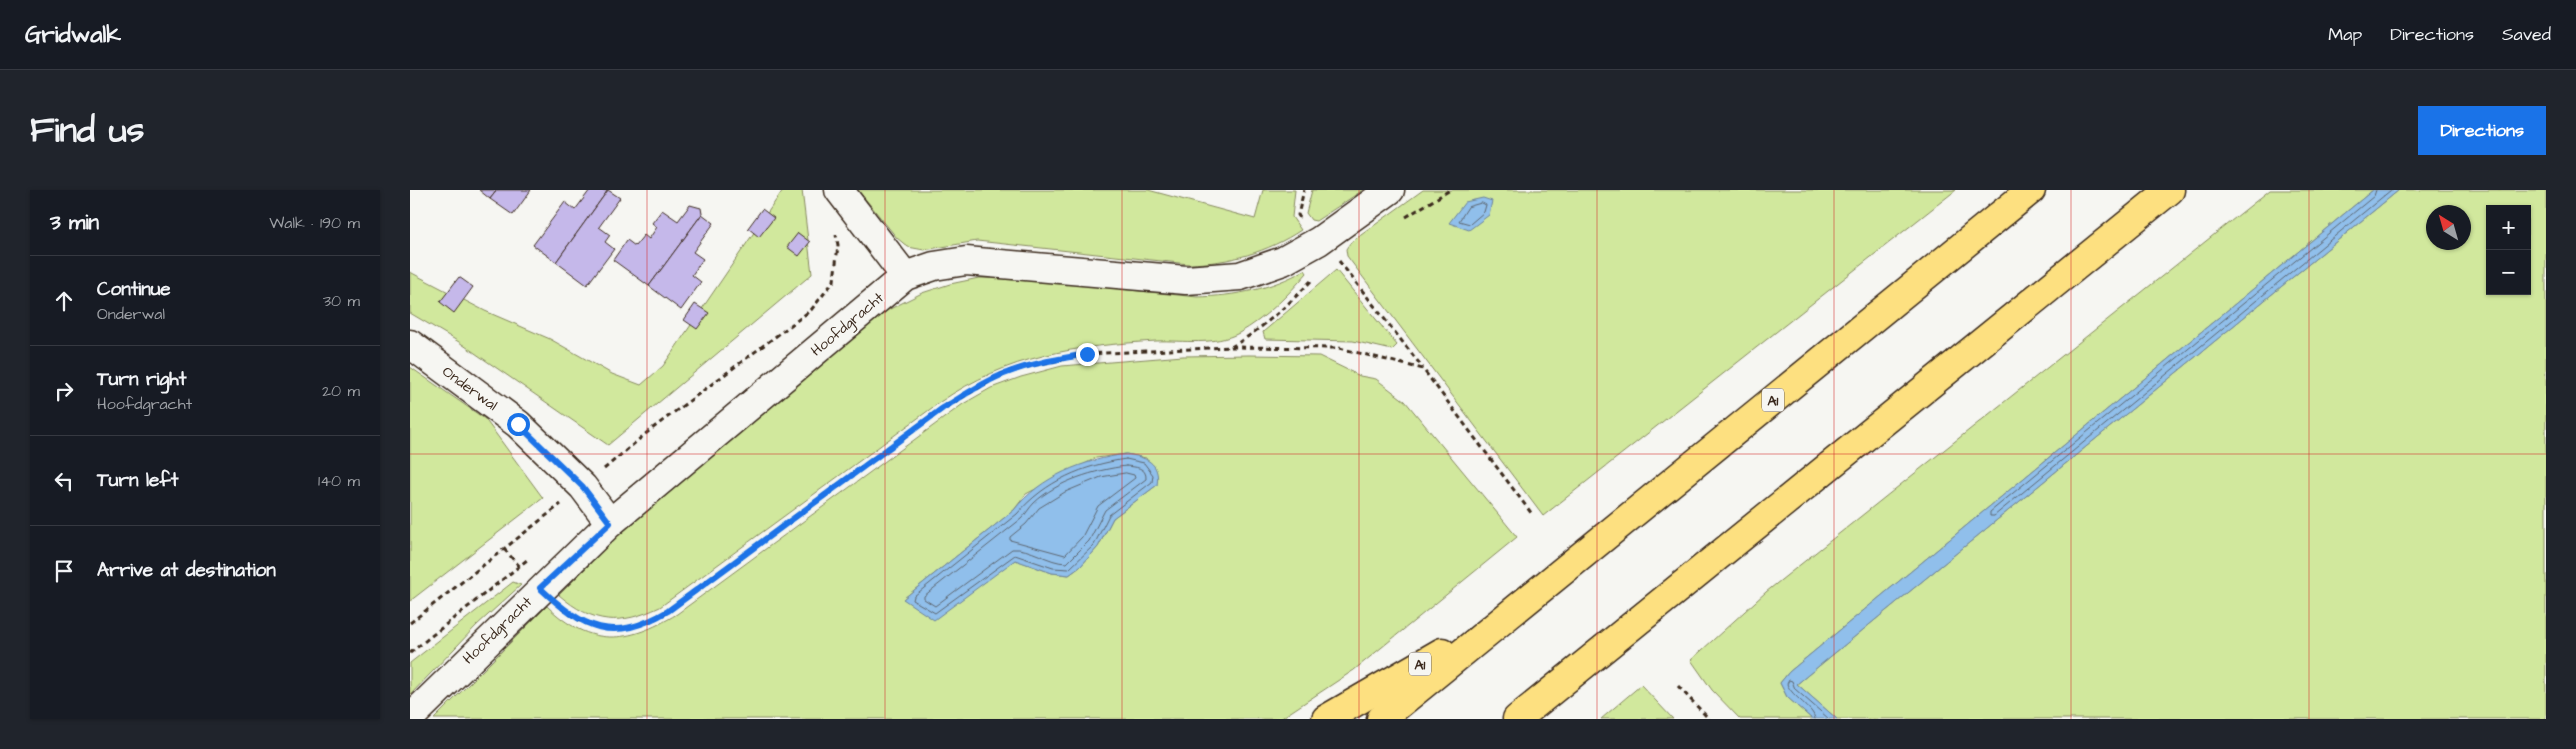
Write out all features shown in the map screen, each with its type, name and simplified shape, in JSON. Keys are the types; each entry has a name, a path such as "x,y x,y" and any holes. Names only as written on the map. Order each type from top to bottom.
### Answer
{"highway":[{"name":"A1","path":"1381,719 2031,190"},
{"path":"1517,719 2170,190"},
{"path":"1545,719 1669,597"},
{"name":"A1","path":"1326,719 1515,610"}],"street":[{"path":"839,190 905,276"},
{"name":"Hoofdgracht","path":"410,718 540,588 610,523 905,276 934,266 966,261 1186,280 1240,276 1283,261 1319,240 1390,190"},
{"name":"Onderwal","path":"410,344 518,424 583,487 610,523"}],"path":[{"path":"410,623 583,487 649,431 811,310 834,280 838,245 835,227"},
{"path":"1331,265 1338,259 1532,514"},
{"path":"1230,347 1245,339 1273,317 1318,275"},
{"path":"504,549 540,588 571,615 596,627 631,628 648,623 668,611 943,408 1002,374 1031,365 1087,354 1230,347 1339,348 1423,369"},
{"path":"410,653 519,566"},
{"path":"1678,686 1709,719"}],"green space":[{"path":"783,190 802,190 812,274 608,445 459,342 410,313 410,272 485,311 550,339 612,374 641,385 663,366"},
{"path":"858,190 1148,190 1255,219 1263,190 1295,190 1292,217 1301,230 1288,238 1248,255 1233,259 1189,264 977,241 924,250 908,247 897,238"},
{"path":"1312,190 1363,190 1316,221 1311,220 1306,213"},
{"path":"1423,190 1956,190 1543,516 1347,256 1346,249 1350,243"},
{"path":"2270,190 2373,190 1789,672 1780,683 1787,697 1812,719 1740,719 1712,690 1691,660 1766,592"},
{"path":"2399,190 2546,190 2546,719 1837,719 1797,684"},
{"path":"1305,270 1307,273 1276,306 1258,321 1230,337 1199,342 1156,341 1070,350 1017,363 991,373 966,386 940,402 660,607 632,617 607,619 595,617 584,612 571,605 559,595 589,565 619,527 884,312 922,293 950,284 979,278 1025,279 1197,297 1239,293 1266,287"},
{"path":"1336,270 1397,345 1392,350 1353,341 1265,339 1263,332"},
{"path":"1183,356 1319,356 1360,376 1376,379 1405,401 1517,537 1354,670 1280,719 434,719 547,606 563,620 594,635 626,636 659,624 677,614 963,404 991,388 1021,377 1062,366","holes":["1126,454 1146,458 1157,485 1113,518 1098,547 1080,567 1069,575 1052,573 1016,560 903,599 1014,510 1026,494 1096,458"]},
{"path":"410,367 485,419 543,498 410,601"},
{"path":"513,582 521,585 477,625 410,695 410,663"},
{"path":"1641,685 1673,719 1601,719"}],"water":[{"path":"2373,190 2399,190 1797,684 1837,719 1812,719 1787,697 1780,683 1789,672"},
{"path":"1483,198 1492,201 1489,215 1469,230 1449,223 1465,202"},
{"path":"1126,454 1145,459 1154,466 1158,477 1157,485 1113,518 1098,547 1080,567 1069,575 1052,573 1015,560 934,620 903,599 1050,479 1079,465"}],"building":[{"path":"479,190 497,190 490,199"},
{"path":"497,190 531,190 513,215 490,199"},
{"path":"590,190 608,190 556,262 533,245 565,202 575,210"},
{"path":"608,190 620,198 599,227 610,235 605,242 614,249 587,285 556,262"},
{"path":"690,205 701,208 702,214 649,286 613,260 627,240 635,246 644,235 649,239 657,227 652,223 662,210 678,221"},
{"path":"762,209 774,218 759,237 748,228"},
{"path":"702,214 714,223 693,252 703,259 692,275 701,282 681,310 649,286"},
{"path":"798,233 810,242 799,256 787,247"},
{"path":"459,277 473,287 454,313 440,302"},
{"path":"695,304 709,313 697,329 684,320"}],"route":[{"path":"518,424 583,487 610,523 540,588 563,609 579,620 596,627 631,628 648,623 668,611 943,408 972,390 1002,374 1024,367 1087,354"}]}
